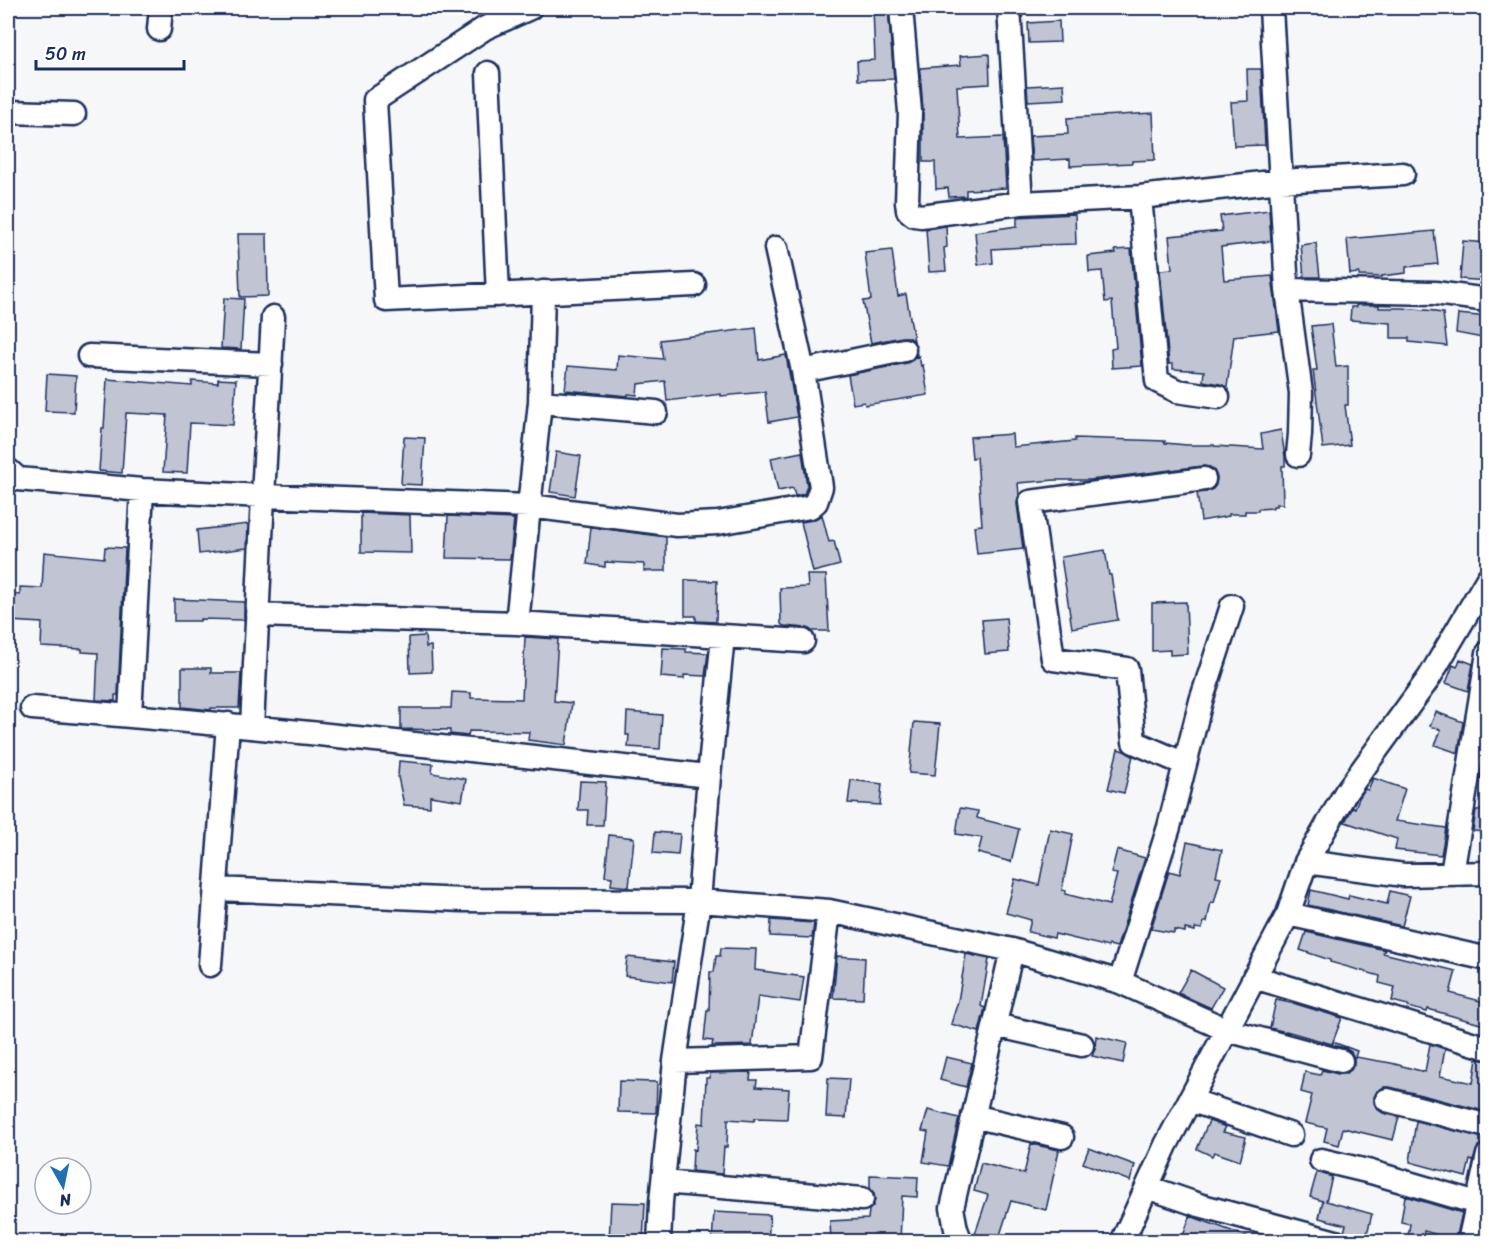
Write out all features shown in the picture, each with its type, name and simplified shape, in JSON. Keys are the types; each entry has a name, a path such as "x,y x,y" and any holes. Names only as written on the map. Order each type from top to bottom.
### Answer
{"street":[{"path":"530,8 485,28 375,100 386,300 694,285"},
{"path":"901,8 909,112 907,201 908,210 914,215 1021,203 1140,197 1280,181 1403,174"},
{"path":"1009,8 1021,203"},
{"path":"1271,8 1287,290 1301,393 1298,455"},
{"path":"488,73 498,295"},
{"path":"8,112 74,114"},
{"path":"1140,197 1156,381 1177,390 1218,397"},
{"path":"8,470 18,479 142,490 530,506 677,525 718,523 810,507 816,502 821,487 803,371 776,248"},
{"path":"1287,290 1435,293 1488,300"},
{"path":"517,623 540,402 543,292"},
{"path":"252,727 273,317"},
{"path":"803,371 904,350"},
{"path":"89,356 271,364"},
{"path":"540,402 656,412"},
{"path":"1185,764 1134,742 1127,669 1053,659 1030,502 1204,479"},
{"path":"130,715 142,490"},
{"path":"1122,1242 1166,1145 1288,914 1306,862 1346,792 1429,678 1488,578"},
{"path":"1120,982 1169,828 1201,701 1232,606"},
{"path":"257,615 517,623 803,641"},
{"path":"659,1242 675,1060 699,901 723,636"},
{"path":"1452,874 1488,653"},
{"path":"32,708 228,724 709,776"},
{"path":"210,965 228,724"},
{"path":"1306,862 1404,875 1488,873"},
{"path":"216,889 463,900 699,901 829,911 1012,950 1120,982 1227,1030 1341,1061"},
{"path":"675,1060 811,1057 829,911"},
{"path":"1288,914 1488,959"},
{"path":"961,1242 952,1208 1012,950"},
{"path":"1254,977 1488,1048"},
{"path":"995,1025 1082,1045"},
{"path":"1190,1100 1291,1135"},
{"path":"1387,1100 1488,1126"},
{"path":"973,1116 1062,1137"},
{"path":"1469,1242 1488,1155"},
{"path":"1321,1160 1477,1203"},
{"path":"663,1182 862,1199"},
{"path":"1146,1187 1199,1205 1336,1242"}],"building":[{"path":"873,8 888,8 894,79 858,80 857,61 875,60"},
{"path":"1059,21 1060,42 1029,43 1028,23"},
{"path":"989,54 990,84 957,86 960,139 1003,137 1006,188 966,190 966,196 949,197 948,188 936,189 935,162 923,162 920,68 961,65 960,56"},
{"path":"1247,69 1261,69 1265,145 1234,146 1231,102 1248,101"},
{"path":"1064,84 1065,99 1028,101 1027,86"},
{"path":"1153,113 1155,160 1070,166 1070,159 1032,161 1030,136 1068,134 1067,118"},
{"path":"1269,210 1271,241 1221,247 1224,280 1272,276 1279,331 1234,336 1227,387 1203,381 1204,371 1173,369 1173,364 1169,364 1160,270 1172,269 1169,236 1222,231 1220,216"},
{"path":"1075,214 1076,244 992,249 993,263 978,265 975,232 1017,226 1017,217"},
{"path":"946,226 947,247 944,248 946,271 929,272 926,229"},
{"path":"1434,231 1438,264 1406,267 1406,273 1382,277 1359,276 1359,273 1350,274 1347,239"},
{"path":"238,234 267,234 268,296 240,297"},
{"path":"1463,241 1488,243 1488,281 1460,279"},
{"path":"1316,243 1320,277 1304,277 1301,245"},
{"path":"1131,249 1142,366 1112,368 1111,349 1116,348 1112,301 1105,302 1102,271 1089,272 1088,256"},
{"path":"892,250 898,296 906,294 914,341 909,337 902,337 871,343 863,301 871,300 865,253"},
{"path":"224,298 244,299 241,349 221,348"},
{"path":"1356,305 1379,305 1379,308 1403,308 1443,313 1447,346 1409,342 1409,338 1391,338 1391,323 1350,320 1351,307 1356,307"},
{"path":"1458,314 1488,317 1488,339 1456,333"},
{"path":"1331,324 1336,367 1348,366 1348,405 1345,405 1350,445 1323,448 1313,370 1317,370 1311,326"},
{"path":"756,328 759,360 786,355 797,417 769,422 765,392 721,396 721,394 667,401 665,381 638,384 637,395 628,394 628,396 565,390 568,366 617,370 618,355 663,359 660,340"},
{"path":"917,355 921,366 923,365 928,395 865,405 864,402 853,404 848,375 907,363"},
{"path":"47,374 76,376 74,412 45,411"},
{"path":"107,379 192,386 192,381 218,383 218,379 236,380 233,425 190,423 187,473 163,472 167,415 126,413 122,473 99,471"},
{"path":"1281,430 1285,457 1285,466 1282,466 1283,504 1276,504 1273,508 1258,509 1258,511 1245,511 1245,514 1229,514 1229,516 1201,521 1197,493 1213,489 1217,478 1214,470 1203,466 1090,480 1018,483 1017,504 1023,549 977,554 974,526 982,525 977,457 972,458 970,437 1012,434 1013,447 1075,441 1075,438 1165,441 1165,443 1187,445 1263,449 1261,434"},
{"path":"404,437 425,438 422,485 401,484"},
{"path":"556,452 581,456 575,496 550,492"},
{"path":"802,452 807,486 804,494 795,496 793,488 778,491 771,458"},
{"path":"361,513 410,515 411,553 361,552"},
{"path":"822,515 829,542 834,541 840,565 813,572 801,522 813,520"},
{"path":"448,516 514,519 510,559 446,558"},
{"path":"248,524 247,548 199,554 197,530"},
{"path":"591,527 666,537 666,571 644,571 644,564 605,562 605,567 587,564"},
{"path":"105,547 125,548 118,695 115,695 115,701 96,700 98,653 82,652 82,649 41,647 42,623 10,621 12,594 20,595 20,587 42,588 44,552 104,558"},
{"path":"1105,550 1118,620 1072,628 1061,557"},
{"path":"807,575 826,575 829,631 812,631 808,628 781,624 780,588 808,587"},
{"path":"685,580 717,581 716,622 696,621 696,616 685,616"},
{"path":"174,599 244,602 244,620 174,621"},
{"path":"1186,602 1188,654 1170,655 1170,650 1152,651 1152,603"},
{"path":"1006,618 1009,652 985,654 982,620"},
{"path":"425,636 426,647 431,646 432,672 410,673 409,637"},
{"path":"525,637 558,639 554,701 572,703 566,745 528,740 529,732 469,731 468,736 450,734 450,730 401,729 401,708 451,708 452,692 471,693 471,698 522,699"},
{"path":"663,648 708,653 705,676 684,675 684,679 661,677"},
{"path":"1460,659 1473,664 1468,691 1446,683 1453,665 1457,667"},
{"path":"182,668 211,668 211,673 241,673 239,708 211,708 211,710 182,707"},
{"path":"627,712 662,715 660,749 628,747"},
{"path":"1436,712 1463,722 1458,753 1435,745 1441,730 1430,726"},
{"path":"914,722 940,724 935,775 909,773"},
{"path":"1488,740 1488,780 1481,779"},
{"path":"1118,749 1133,756 1124,793 1108,789"},
{"path":"399,761 433,764 432,773 466,779 462,801 430,796 430,807 404,805 398,777"},
{"path":"1373,778 1405,789 1395,821 1446,828 1441,855 1395,850 1397,839 1345,822 1365,789 1368,790"},
{"path":"851,780 882,784 880,805 848,803"},
{"path":"580,781 606,782 603,825 587,825 588,810 578,810"},
{"path":"960,808 978,811 977,818 1019,829 1011,862 978,853 982,838 956,834"},
{"path":"1476,810 1488,810 1488,832 1473,831"},
{"path":"1050,829 1073,834 1062,890 1066,891 1065,894 1109,905 1117,874 1111,873 1117,850 1145,858 1117,947 1109,945 1108,947 1055,934 1054,938 1028,932 1031,920 1006,913 1015,879 1039,885"},
{"path":"655,832 680,834 678,855 653,853"},
{"path":"609,835 634,838 629,887 611,885 612,877 605,876"},
{"path":"1187,842 1222,850 1216,876 1221,877 1214,903 1211,902 1207,922 1204,922 1202,929 1195,928 1195,931 1174,930 1174,933 1151,929 1169,871 1180,874"},
{"path":"1311,890 1348,899 1349,895 1387,904 1390,891 1410,896 1402,926 1308,905"},
{"path":"771,920 814,923 812,938 770,936"},
{"path":"1306,932 1385,950 1383,953 1456,971 1450,993 1488,1003 1484,1025 1428,1009 1427,1012 1392,1001 1395,987 1379,983 1380,976 1330,962 1330,960 1300,950"},
{"path":"721,948 756,949 755,970 804,977 800,1002 758,996 752,1045 712,1046 713,1041 704,1040 707,1010 709,1010 710,972 714,972 716,956 720,956"},
{"path":"966,954 989,959 981,1006 985,1008 979,1032 951,1024 958,1001"},
{"path":"837,956 865,958 863,999 833,998"},
{"path":"627,957 674,962 672,982 625,976"},
{"path":"1191,970 1223,987 1211,1008 1178,993"},
{"path":"1276,1000 1342,1018 1332,1044 1270,1028"},
{"path":"1096,1036 1127,1043 1123,1063 1092,1056"},
{"path":"1333,1042 1357,1051 1355,1057 1425,1072 1430,1044 1445,1049 1440,1076 1473,1083 1477,1059 1488,1061 1488,1112 1384,1087 1377,1091 1374,1103 1383,1113 1399,1117 1393,1140 1343,1128 1339,1145 1324,1141 1327,1128 1305,1123 1312,1095 1301,1092 1305,1072 1320,1075 1322,1070 1345,1074 1351,1070 1354,1058 1351,1052 1332,1045"},
{"path":"946,1057 972,1063 966,1087 940,1080"},
{"path":"751,1072 750,1080 757,1080 756,1087 789,1089 787,1119 755,1118 754,1121 728,1119 727,1147 724,1147 722,1174 692,1171 698,1123 704,1124 706,1078 710,1078 710,1073"},
{"path":"828,1078 849,1079 846,1118 826,1117"},
{"path":"619,1081 657,1082 656,1113 618,1112"},
{"path":"928,1110 959,1118 948,1166 923,1162 928,1132 922,1131"},
{"path":"1209,1121 1226,1127 1223,1132 1246,1137 1240,1161 1214,1152 1212,1156 1197,1149"},
{"path":"1416,1121 1487,1139 1478,1146 1473,1161 1470,1160 1466,1177 1410,1162"},
{"path":"1031,1144 1059,1150 1046,1210 1011,1201 998,1241 975,1234 988,1195 974,1191 981,1163 1024,1174"},
{"path":"1089,1148 1135,1165 1130,1181 1083,1163"},
{"path":"1317,1172 1332,1177 1326,1201 1372,1214 1366,1238 1345,1233 1346,1225 1319,1218 1323,1201 1310,1197"},
{"path":"870,1175 918,1177 917,1197 902,1196 900,1242 831,1242 830,1221 868,1219 869,1210 875,1200 870,1188"},
{"path":"1405,1196 1462,1213 1456,1240 1424,1231 1423,1242 1407,1242 1410,1224 1401,1222"},
{"path":"611,1202 645,1203 643,1242 609,1242"},
{"path":"714,1212 770,1215 768,1242 712,1242"},
{"path":"1190,1216 1254,1239 1254,1242 1199,1242 1183,1236"}]}
